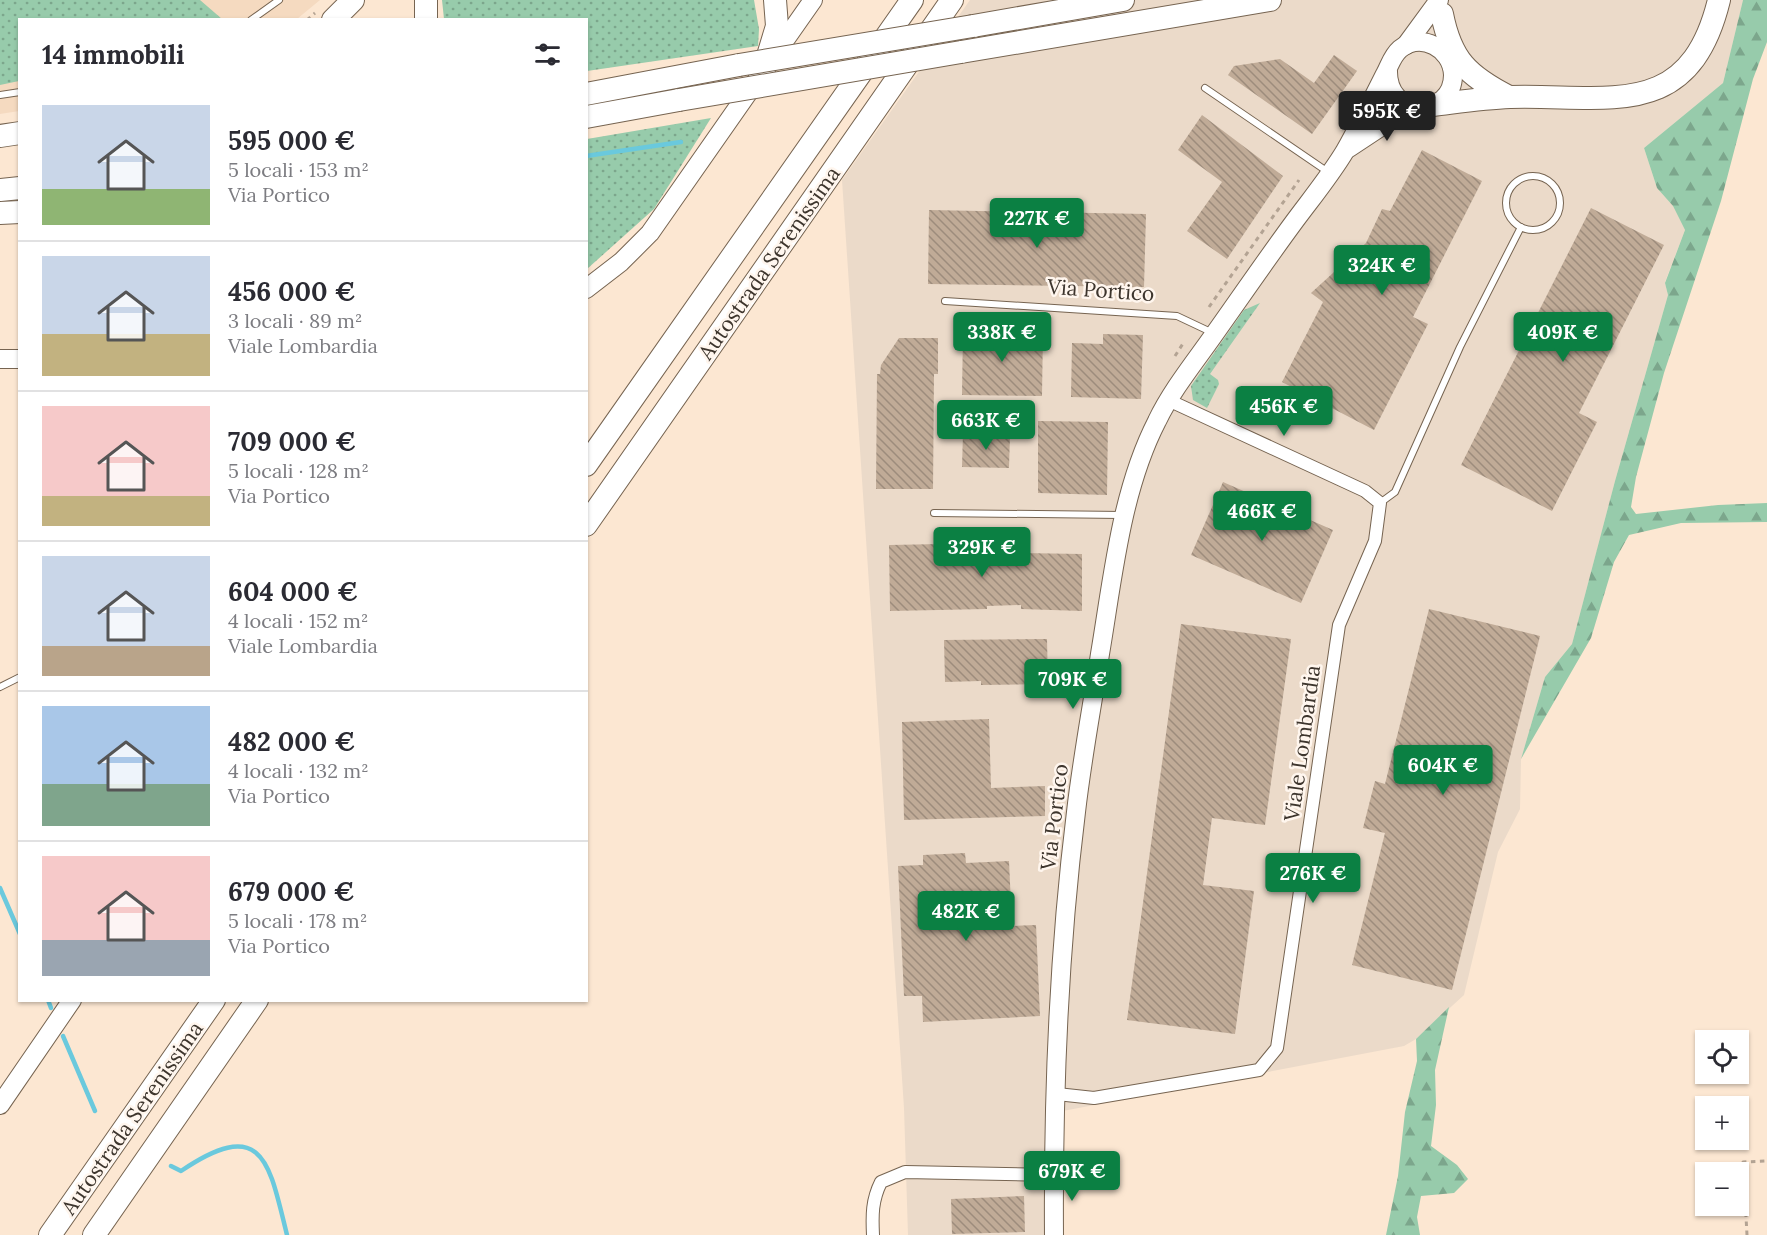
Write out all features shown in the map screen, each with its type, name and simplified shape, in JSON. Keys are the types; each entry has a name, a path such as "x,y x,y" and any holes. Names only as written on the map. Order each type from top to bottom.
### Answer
{"highway":[{"path":"335,18 353,0"},
{"path":"426,0 426,18"},
{"path":"764,69 777,26 775,0"},
{"name":"Autostrada Serenissima","path":"588,462 912,0"},
{"name":"Autostrada Serenissima","path":"588,522 952,0"},
{"path":"588,94 739,65 1123,0"},
{"path":"588,117 1270,0"},
{"path":"1444,5 1447,37 1460,62 1475,77 1509,97"},
{"path":"1422,106 1509,97 1617,98 1655,90 1678,77 1691,64 1702,48 1717,5"},
{"path":"1452,69 1475,89 1485,94 1509,97"},
{"path":"588,88 611,90"},
{"path":"0,136 18,133"},
{"path":"0,190 18,188"},
{"path":"0,213 18,212"},
{"name":"Autostrada Serenissima","path":"50,1235 213,1002"},
{"name":"Autostrada Serenissima","path":"94,1235 256,1002"}],"main road":[{"path":"588,287 621,262 650,233 677,198 813,0"},
{"path":"1438,48 1438,26 1444,5"},
{"name":"Via Portico","path":"1054,1235 1057,1094 1076,810 1125,515 1143,454 1168,400 1345,151 1392,58 1444,5"},
{"path":"1406,45 1421,42 1438,48 1450,61 1452,69"},
{"path":"1388,69 1391,91 1399,101 1422,106"},
{"name":"Via Portico","path":"1345,151 1374,129 1449,91 1452,69"},
{"path":"0,359 18,359"},
{"path":"0,1105 71,1002"}],"street":[{"path":"1168,400 1365,491 1380,503"},
{"name":"Viale Lombardia","path":"1057,1094 1094,1098 1259,1070 1277,1048 1339,625 1375,541 1380,503"},
{"path":"873,1235 874,1194 881,1182 905,1172 1050,1175 1054,1168"}],"lane":[{"path":"254,18 279,0"},
{"path":"1205,88 1329,173"},
{"path":"0,95 18,92"},
{"path":"1524,177 1542,177 1555,188 1560,204 1558,213 1546,226 1538,229 1521,227 1509,214 1507,196 1510,188 1524,177"},
{"path":"1380,503 1395,492 1460,347 1521,227"},
{"name":"Via Portico","path":"945,301 1177,316 1214,334"},
{"path":"934,513 1125,515"},
{"path":"0,687 18,678"}],"path":[{"path":"1209,307 1299,180"},
{"path":"1175,356 1184,342"},
{"path":"1746,1235 1743,1162 1767,1161"}],"shaded area":[{"path":"0,0 320,0 298,18 18,18 18,111 0,114"},
{"path":"970,0 1743,0 1723,83 1644,148 1657,188 1673,206 1685,230 1665,282 1668,295 1572,644 1545,677 1521,759 1520,809 1498,852 1464,995 1416,1039 1404,1046 1047,1114 1047,1235 908,1235 904,1108 842,180"}],"green space":[{"path":"0,0 200,0 221,18 18,18 18,81 0,85"},
{"path":"442,0 754,0 759,29 758,46 588,71 588,18 444,18"},
{"path":"1743,0 1767,0 1767,42 1753,79 1721,201 1664,373 1636,477 1631,507 1636,514 1718,505 1767,503 1767,522 1681,523 1629,535 1614,562 1591,638 1521,759 1545,677 1572,644 1668,295 1665,283 1685,230 1673,206 1657,188 1644,148 1723,83"},
{"path":"711,118 654,209 588,268 588,139"},
{"path":"1260,303 1210,374 1218,380 1219,384 1207,408 1193,400 1191,386 1244,310"},
{"path":"1449,1007 1435,1070 1436,1105 1431,1146 1457,1165 1468,1179 1454,1193 1421,1196 1417,1217 1420,1235 1386,1235 1398,1176 1405,1112 1417,1061 1416,1039"}],"building":[{"path":"1334,55 1357,71 1312,134 1228,75 1234,66 1280,59 1314,83"},
{"path":"1202,115 1283,176 1227,259 1187,231 1222,182 1178,150"},
{"path":"1422,150 1482,181 1413,317 1428,324 1374,430 1282,382 1323,302 1311,293 1366,243 1382,209 1390,211"},
{"path":"1591,208 1664,245 1579,413 1597,422 1552,511 1461,465"},
{"path":"929,210 1146,214 1144,287 928,284"},
{"path":"963,330 1043,331 1042,396 962,395"},
{"path":"1103,334 1143,335 1141,399 1071,397 1072,343 1103,344"},
{"path":"899,338 938,338 938,374 934,374 933,489 876,489 877,374 880,374 881,365"},
{"path":"1038,421 1108,422 1107,495 1038,493"},
{"path":"963,433 1010,435 1009,468 962,467"},
{"path":"1223,482 1333,530 1301,603 1191,555"},
{"path":"1022,544 1022,553 1082,554 1082,611 1021,609 1021,605 987,606 987,609 890,611 889,545"},
{"path":"1429,609 1540,636 1452,990 1352,965 1385,833 1363,828 1375,781 1385,784"},
{"path":"1181,624 1291,639 1265,825 1212,818 1203,885 1254,891 1235,1034 1127,1020"},
{"path":"1047,639 1048,684 981,685 981,681 945,682 944,640"},
{"path":"989,719 991,788 1045,786 1045,816 904,820 902,722"},
{"path":"965,853 966,863 1009,861 1012,926 1036,925 1040,1016 923,1022 922,996 904,996 898,866 923,865 923,855"},
{"path":"1024,1196 1025,1232 952,1234 951,1199"}],"waterway":[{"path":"588,156 681,142"},
{"path":"0,888 18,929"},
{"path":"49,1002 51,1008"},
{"path":"63,1036 95,1111"},
{"path":"171,1166 181,1171 209,1155 230,1147 246,1148 258,1155 267,1168 275,1187 287,1235"}]}
